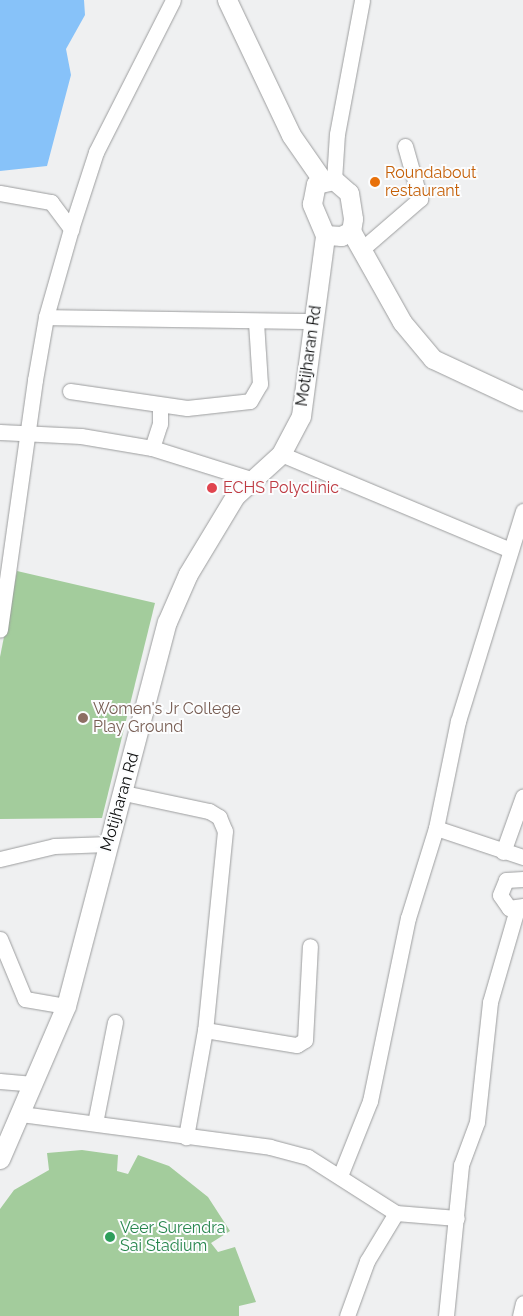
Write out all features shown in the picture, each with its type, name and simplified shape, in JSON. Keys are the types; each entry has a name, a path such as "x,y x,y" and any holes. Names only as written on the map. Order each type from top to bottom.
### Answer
{"main road":[{"path":"227,0 291,135 329,180 349,193 351,231 402,322 433,359 484,387 523,401"},
{"path":"329,180 316,184 312,204 325,234 341,236 351,231"},
{"name":"Motijharan Rd","path":"0,1159 34,1084 66,1006 108,844 124,793 167,622 188,574 235,496 251,479 281,454 306,396 325,234"}],"street":[{"path":"0,630 10,584 26,432 46,317 96,152 173,0"},
{"path":"329,180 362,0"},
{"path":"362,249 420,199 405,146"},
{"path":"0,194 51,202 72,229"},
{"path":"46,317 256,322 314,321"},
{"path":"70,391 160,406 225,405 256,396 256,322"},
{"path":"152,448 160,406"},
{"path":"0,432 26,432 152,448 251,479"},
{"path":"281,454 510,550"},
{"path":"340,1176 370,1101 408,918 436,828 458,721 523,511"},
{"path":"124,793 209,811 219,817 225,832 205,1030 186,1137"},
{"path":"503,852 523,796"},
{"path":"436,828 523,858"},
{"path":"0,859 54,846 108,844"},
{"path":"446,1316 461,1165 477,1122 490,1002 520,907 503,903 500,895 506,880 523,877"},
{"path":"0,938 25,999 66,1006"},
{"path":"205,1030 297,1045 305,1040 310,946"},
{"path":"95,1123 115,1022"},
{"path":"0,1081 34,1084"},
{"path":"20,1114 279,1149 308,1157 396,1213 457,1218"},
{"path":"347,1316 368,1261 396,1213"},
{"path":"520,1316 523,1303"}],"green space":[{"path":"17,571 155,603 102,818 0,819 0,657"},
{"name":"Veer Surendra Sai Stadium","path":"82,1150 118,1155 117,1171 128,1174 138,1155 169,1166 208,1197 230,1231 211,1243 218,1252 235,1247 256,1302 239,1306 239,1316 0,1316 0,1209 14,1190 49,1170 47,1153"}],"water":[{"path":"0,0 84,0 85,15 66,49 71,75 47,166 0,171"}],"place":[{"name":"Roundabout restaurant","path":"375,182"},
{"name":"ECHS Polyclinic","path":"212,488"},
{"name":"Women's Jr College Play Ground","path":"83,718"},
{"name":"Veer Surendra Sai Stadium","path":"110,1237"}]}
